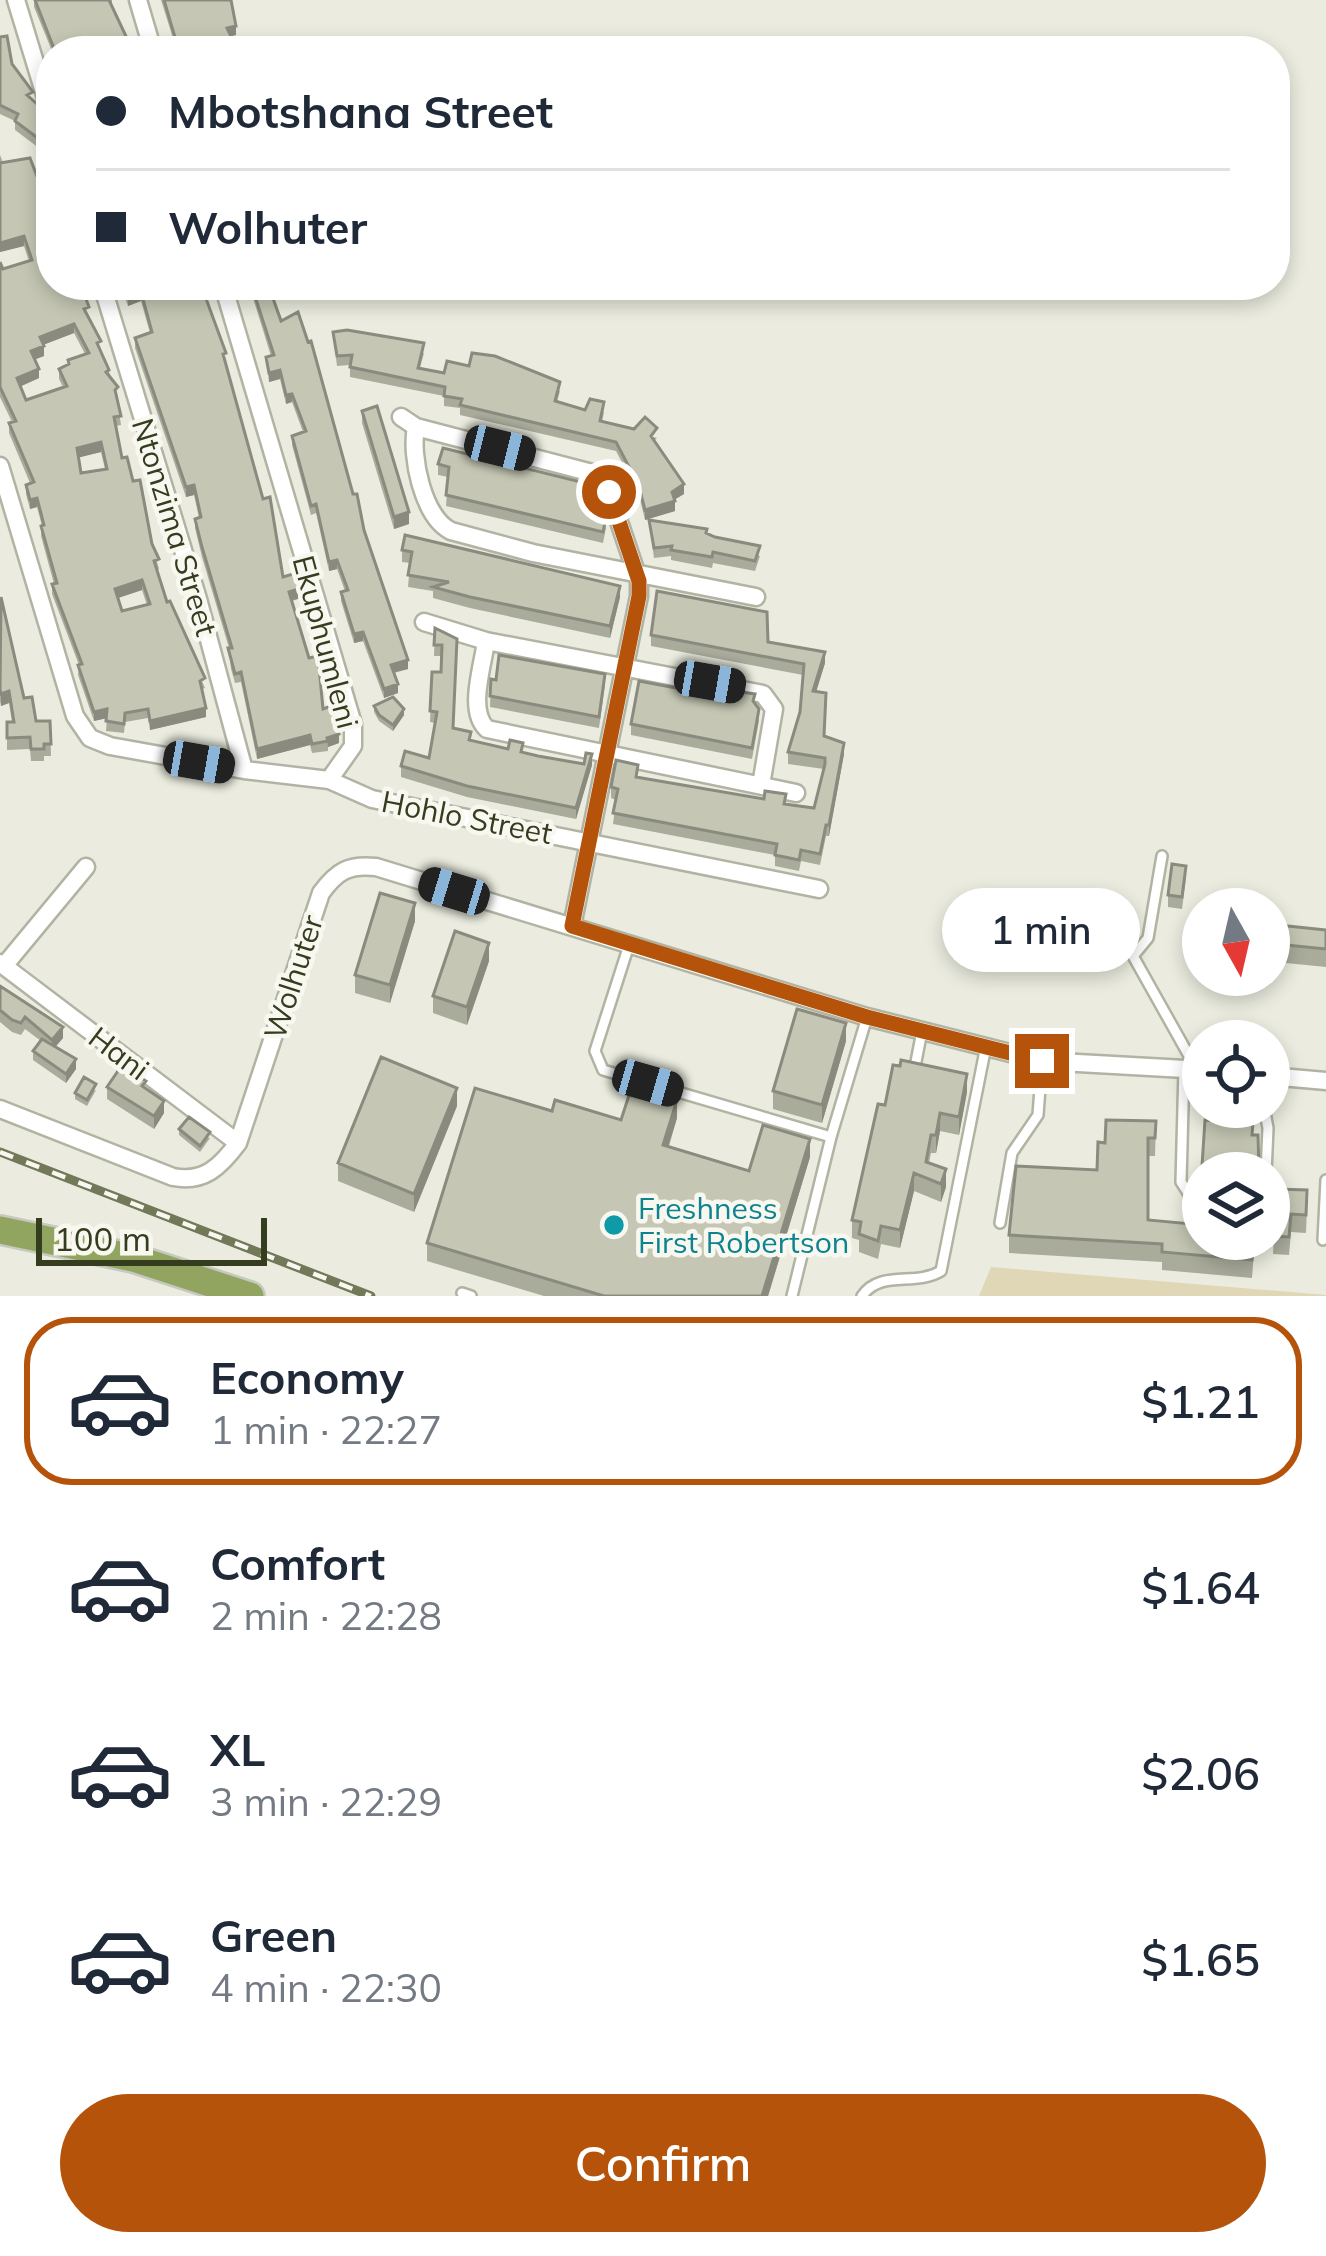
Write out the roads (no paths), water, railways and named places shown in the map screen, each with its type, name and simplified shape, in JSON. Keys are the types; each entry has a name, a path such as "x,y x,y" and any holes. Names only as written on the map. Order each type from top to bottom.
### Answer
{"main road":[{"path":"0,1230 133,1258 250,1296"}],"street":[{"path":"16,0 36,66"},
{"path":"138,0 149,36"},
{"name":"Ntonzima Street","path":"107,300 198,599 244,770"},
{"name":"Ekuphumleni","path":"227,300 353,724 353,746 329,780"},
{"path":"572,926 639,596 636,573 609,492 596,474 409,422 432,514 440,525 533,553 636,573 756,596"},
{"path":"0,466 75,716 91,738 110,746 244,770 329,780"},
{"path":"424,622 486,640 753,690 771,701 773,719 761,784"},
{"path":"486,640 477,708 480,724 494,733 796,793"},
{"name":"Hohlo Street","path":"329,780 372,799 819,889"},
{"name":"Wolhuter","path":"0,1109 172,1177 208,1174 238,1143 321,893 343,869 355,865 867,1017 1042,1061 1182,1069"},
{"path":"2,965 86,867"},
{"name":"Hani","path":"2,965 238,1143"},
{"path":"1290,1078 1326,1081"}],"lane":[{"path":"1134,955 1148,938 1162,856"},
{"path":"1114,922 1182,1045"},
{"path":"629,945 595,1051 603,1070 831,1138"},
{"path":"792,1296 867,1017"},
{"path":"914,1073 922,1030"},
{"path":"862,1296 882,1280 926,1278 940,1271 986,1046"},
{"path":"1000,1222 1012,1153 1038,1115 1042,1061"},
{"path":"1323,1240 1326,1180"}],"railway":[{"path":"0,1152 371,1296"}],"place":[{"name":"Freshness First Robertson","path":"614,1225"}]}
